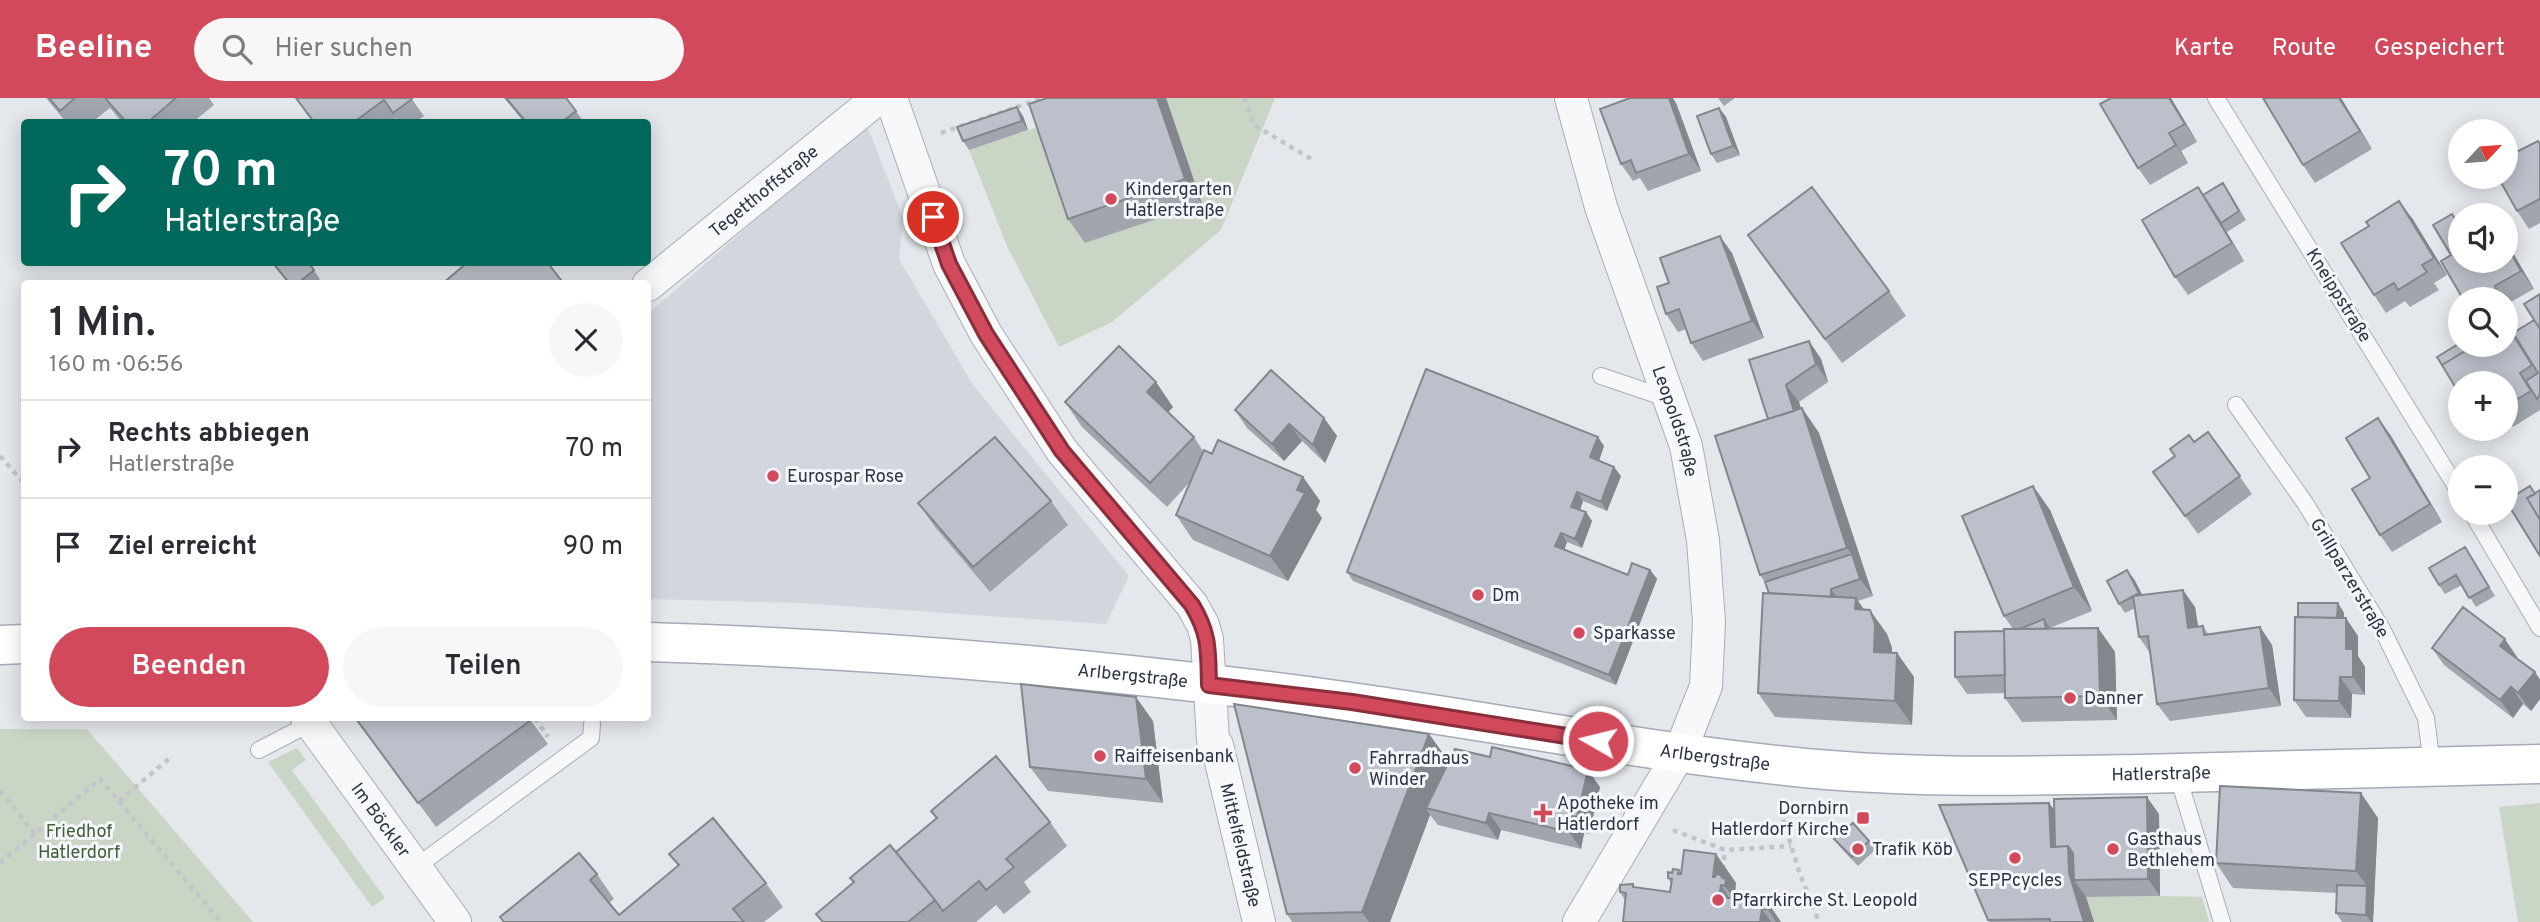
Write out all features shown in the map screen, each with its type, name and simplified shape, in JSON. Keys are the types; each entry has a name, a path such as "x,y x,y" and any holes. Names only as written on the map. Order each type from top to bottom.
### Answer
{"main road":[{"name":"Arlbergstraße","path":"651,642 920,657 1136,676 1352,702 1567,737 1783,766"},
{"path":"0,645 21,645"},
{"name":"Hatlerstraße","path":"1783,766 1869,773 1951,775 2177,773 2540,764"}],"street":[{"name":"Tegetthoffstraße","path":"651,283 878,98"},
{"path":"891,98 949,264 986,334 1062,451 1192,605 1207,639 1209,685"},
{"name":"Leopoldstraße","path":"1571,98 1601,206 1686,446 1703,540 1709,622 1706,686 1680,752"},
{"name":"Mittelfeldstraße","path":"1209,685 1213,740 1220,757 1259,922"},
{"name":"Im Böckler","path":"310,721 455,922"},
{"path":"1580,922 1680,752"}],"lane":[{"name":"Kneippstraße","path":"2216,98 2448,474"},
{"path":"1601,376 1671,400"},
{"name":"Grillparzerstraße","path":"2236,405 2305,503 2382,629 2426,718 2432,766"},
{"path":"2479,525 2540,628"},
{"path":"259,750 307,721"},
{"path":"416,867 591,738 592,724"},
{"path":"2177,773 2222,922"}],"path":[{"path":"957,127 1043,98"},
{"path":"1244,98 1254,125 1313,160"},
{"path":"0,456 21,480"},
{"path":"118,801 171,757"},
{"path":"0,863 100,779 221,922"},
{"path":"0,791 35,834"},
{"path":"1780,810 1800,874 1819,922"},
{"path":"1664,827 1725,850 1791,846"},
{"path":"1721,882 1725,850"}],"shaded area":[{"path":"866,123 903,218 899,259 973,385 1129,576 1106,624 801,603 651,599 651,311"}],"green space":[{"name":"Kindergarten Hatlerstraße","path":"1166,98 1275,98 1221,230 1112,322 1059,347 1007,246 969,150 1044,125 1085,243 1202,204"},
{"name":"Friedhof Hatlerdorf","path":"0,729 87,729 253,922 0,922"},
{"path":"297,748 306,760 292,770 385,898 372,907 268,762"},
{"path":"2540,803 2540,922 2518,922 2499,807"},
{"path":"2086,897 2202,897 2209,922 2094,922"}],"building":[{"path":"49,98 75,98 60,111"},
{"path":"105,98 176,98 152,119 123,119"},
{"path":"296,98 412,99 393,113 384,100 358,119 312,119"},
{"path":"506,98 566,98 576,111 566,119 524,119"},
{"path":"1047,98 1157,98 1185,179 1068,219 1029,104"},
{"path":"1630,98 1669,98 1689,154 1636,173 1631,160 1621,164 1600,109"},
{"path":"2111,98 2169,98 2185,124 2169,133 2176,145 2138,168 2100,104"},
{"path":"2263,98 2339,98 2360,131 2303,165"},
{"path":"1017,107 1022,121 963,141 957,127"},
{"path":"1719,108 1733,146 1711,154 1697,116"},
{"path":"2538,141 2540,144 2540,199 2518,210 2518,203 2513,203 2505,189 2518,189 2518,151"},
{"path":"2223,183 2239,211 2221,223 2203,195"},
{"path":"1812,187 1889,291 1825,339 1748,235"},
{"path":"2198,187 2232,243 2175,277 2142,220"},
{"path":"2399,201 2434,258 2422,265 2427,272 2398,290 2394,283 2374,295 2341,243 2369,226 2366,222"},
{"path":"2448,216 2448,250 2433,225"},
{"path":"1720,236 1752,321 1691,343 1679,309 1666,314 1657,287 1669,283 1660,258"},
{"path":"2448,257 2448,273 2518,273 2495,287 2456,287 2441,261"},
{"path":"275,266 311,266 314,270 302,280 287,280"},
{"path":"463,266 550,266 561,280 447,280"},
{"path":"2540,294 2540,329 2524,304"},
{"path":"2534,320 2540,329 2540,394 2537,399 2526,381 2538,373 2518,341 2518,330"},
{"path":"1809,341 1816,364 1786,385 1794,411 1768,419 1749,360"},
{"path":"2518,343 2532,365 2520,373 2531,391 2518,399 2518,371 2448,371 2448,375 2442,365 2455,357 2518,357"},
{"path":"1119,346 1156,382 1147,392 1194,437 1150,483 1065,402"},
{"path":"2448,350 2448,357 2455,357 2442,365 2437,357"},
{"path":"1426,369 1598,437 1590,457 1614,467 1601,502 1577,492 1571,507 1586,512 1575,539 1561,533 1555,546 1628,575 1632,563 1650,570 1609,675 1347,572"},
{"path":"1271,370 1324,418 1313,445 1289,424 1272,444 1235,410"},
{"path":"1802,408 1847,548 1760,575 1715,436"},
{"path":"2378,418 2430,504 2380,535 2352,489 2370,478 2346,438"},
{"path":"2208,432 2240,476 2185,516 2153,472 2175,456 2170,449 2189,435 2194,442"},
{"path":"995,437 1051,501 973,567 918,503"},
{"path":"1218,440 1303,477 1297,490 1305,493 1270,556 1176,515 1204,450 1212,454"},
{"path":"2033,486 2074,587 2004,616 1962,516"},
{"path":"2530,486 2535,494 2527,498 2540,520 2540,556 2518,520 2518,494"},
{"path":"2540,490 2540,520 2527,498"},
{"path":"2465,547 2489,587 2469,598 2456,575 2439,585 2429,568"},
{"path":"1852,554 1860,579 1831,589 1831,597 1769,593 1765,582"},
{"path":"2127,570 2139,593 2119,604 2107,581"},
{"path":"2183,590 2188,628 2203,626 2204,635 2260,627 2269,688 2157,704 2148,636 2139,637 2133,596"},
{"path":"1763,593 1856,598 1855,609 1870,610 1875,624 1874,652 1897,653 1895,701 1758,693"},
{"path":"2298,603 2338,603 2337,618 2298,617"},
{"path":"2463,607 2505,639 2500,646 2535,672 2518,693 2511,687 2500,700 2432,648"},
{"path":"2295,617 2346,618 2346,649 2353,649 2353,677 2340,677 2339,701 2294,700"},
{"path":"2044,619 2046,629 2020,629"},
{"path":"2098,628 2100,696 2005,698 2004,629"},
{"path":"2004,631 2005,675 1955,677 1955,632"},
{"name":"Raiffeisenbank","path":"1021,684 1136,697 1146,779 1030,767"},
{"path":"1234,704 1429,734 1362,912 1287,914"},
{"path":"358,721 530,721 418,803"},
{"path":"1492,747 1588,770 1577,817 1572,816 1569,832 1489,813 1486,823 1426,808 1455,749 1490,757"},
{"path":"996,756 1050,822 1006,859 1014,867 986,890 979,881 943,911 896,852 937,818 931,811"},
{"path":"2220,786 2361,793 2356,871 2216,863"},
{"name":"Gasthaus Bethlehem","path":"2147,797 2148,879 2074,880 2073,853 2068,846 2055,847 2054,799"},
{"path":"2049,803 2051,847 2068,846 2069,873 2084,922 2050,922 2050,919 1988,920 1939,805"},
{"path":"713,818 766,883 733,909 744,922 504,922 500,917 579,853 597,874 590,880 619,915 679,865 669,854"},
{"path":"1853,823 1869,841 1852,857 1834,839"},
{"path":"890,845 935,900 908,922 823,922 816,914 854,882 850,878"},
{"path":"1684,850 1716,854 1713,877 1716,874 1726,879 1725,886 1721,885 1719,897 1756,901 1756,897 1763,898 1763,902 1768,903 1767,909 1762,909 1760,922 1623,922 1626,893 1620,892 1620,885 1633,884 1633,887 1670,892 1672,879 1668,878 1668,872 1672,873 1673,869 1679,870 1678,874 1681,874"},
{"path":"2337,885 2367,886 2366,915 2336,913"}],"place":[{"name":"Kindergarten Hatlerstraße","path":"1111,199"},
{"name":"Eurospar Rose","path":"773,476"},
{"name":"Dm","path":"1478,595"},
{"name":"Sparkasse","path":"1579,633"},
{"name":"Danner","path":"2070,698"},
{"name":"Raiffeisenbank","path":"1100,756"},
{"name":"Fahrradhaus Winder","path":"1355,768"},
{"name":"Apotheke im Hatlerdorf","path":"1543,813"},
{"name":"Dornbirn Hatlerdorf Kirche","path":"1863,818"},
{"name":"Trafik Köb","path":"1858,849"},
{"name":"Gasthaus Bethlehem","path":"2113,849"},
{"name":"SEPPcycles","path":"2015,858"},
{"name":"Pfarrkirche St. Leopold","path":"1718,900"}],"route":[{"path":"933,217 949,264 986,334 1062,451 1192,605 1207,639 1209,685 1352,702 1598,741"}]}
